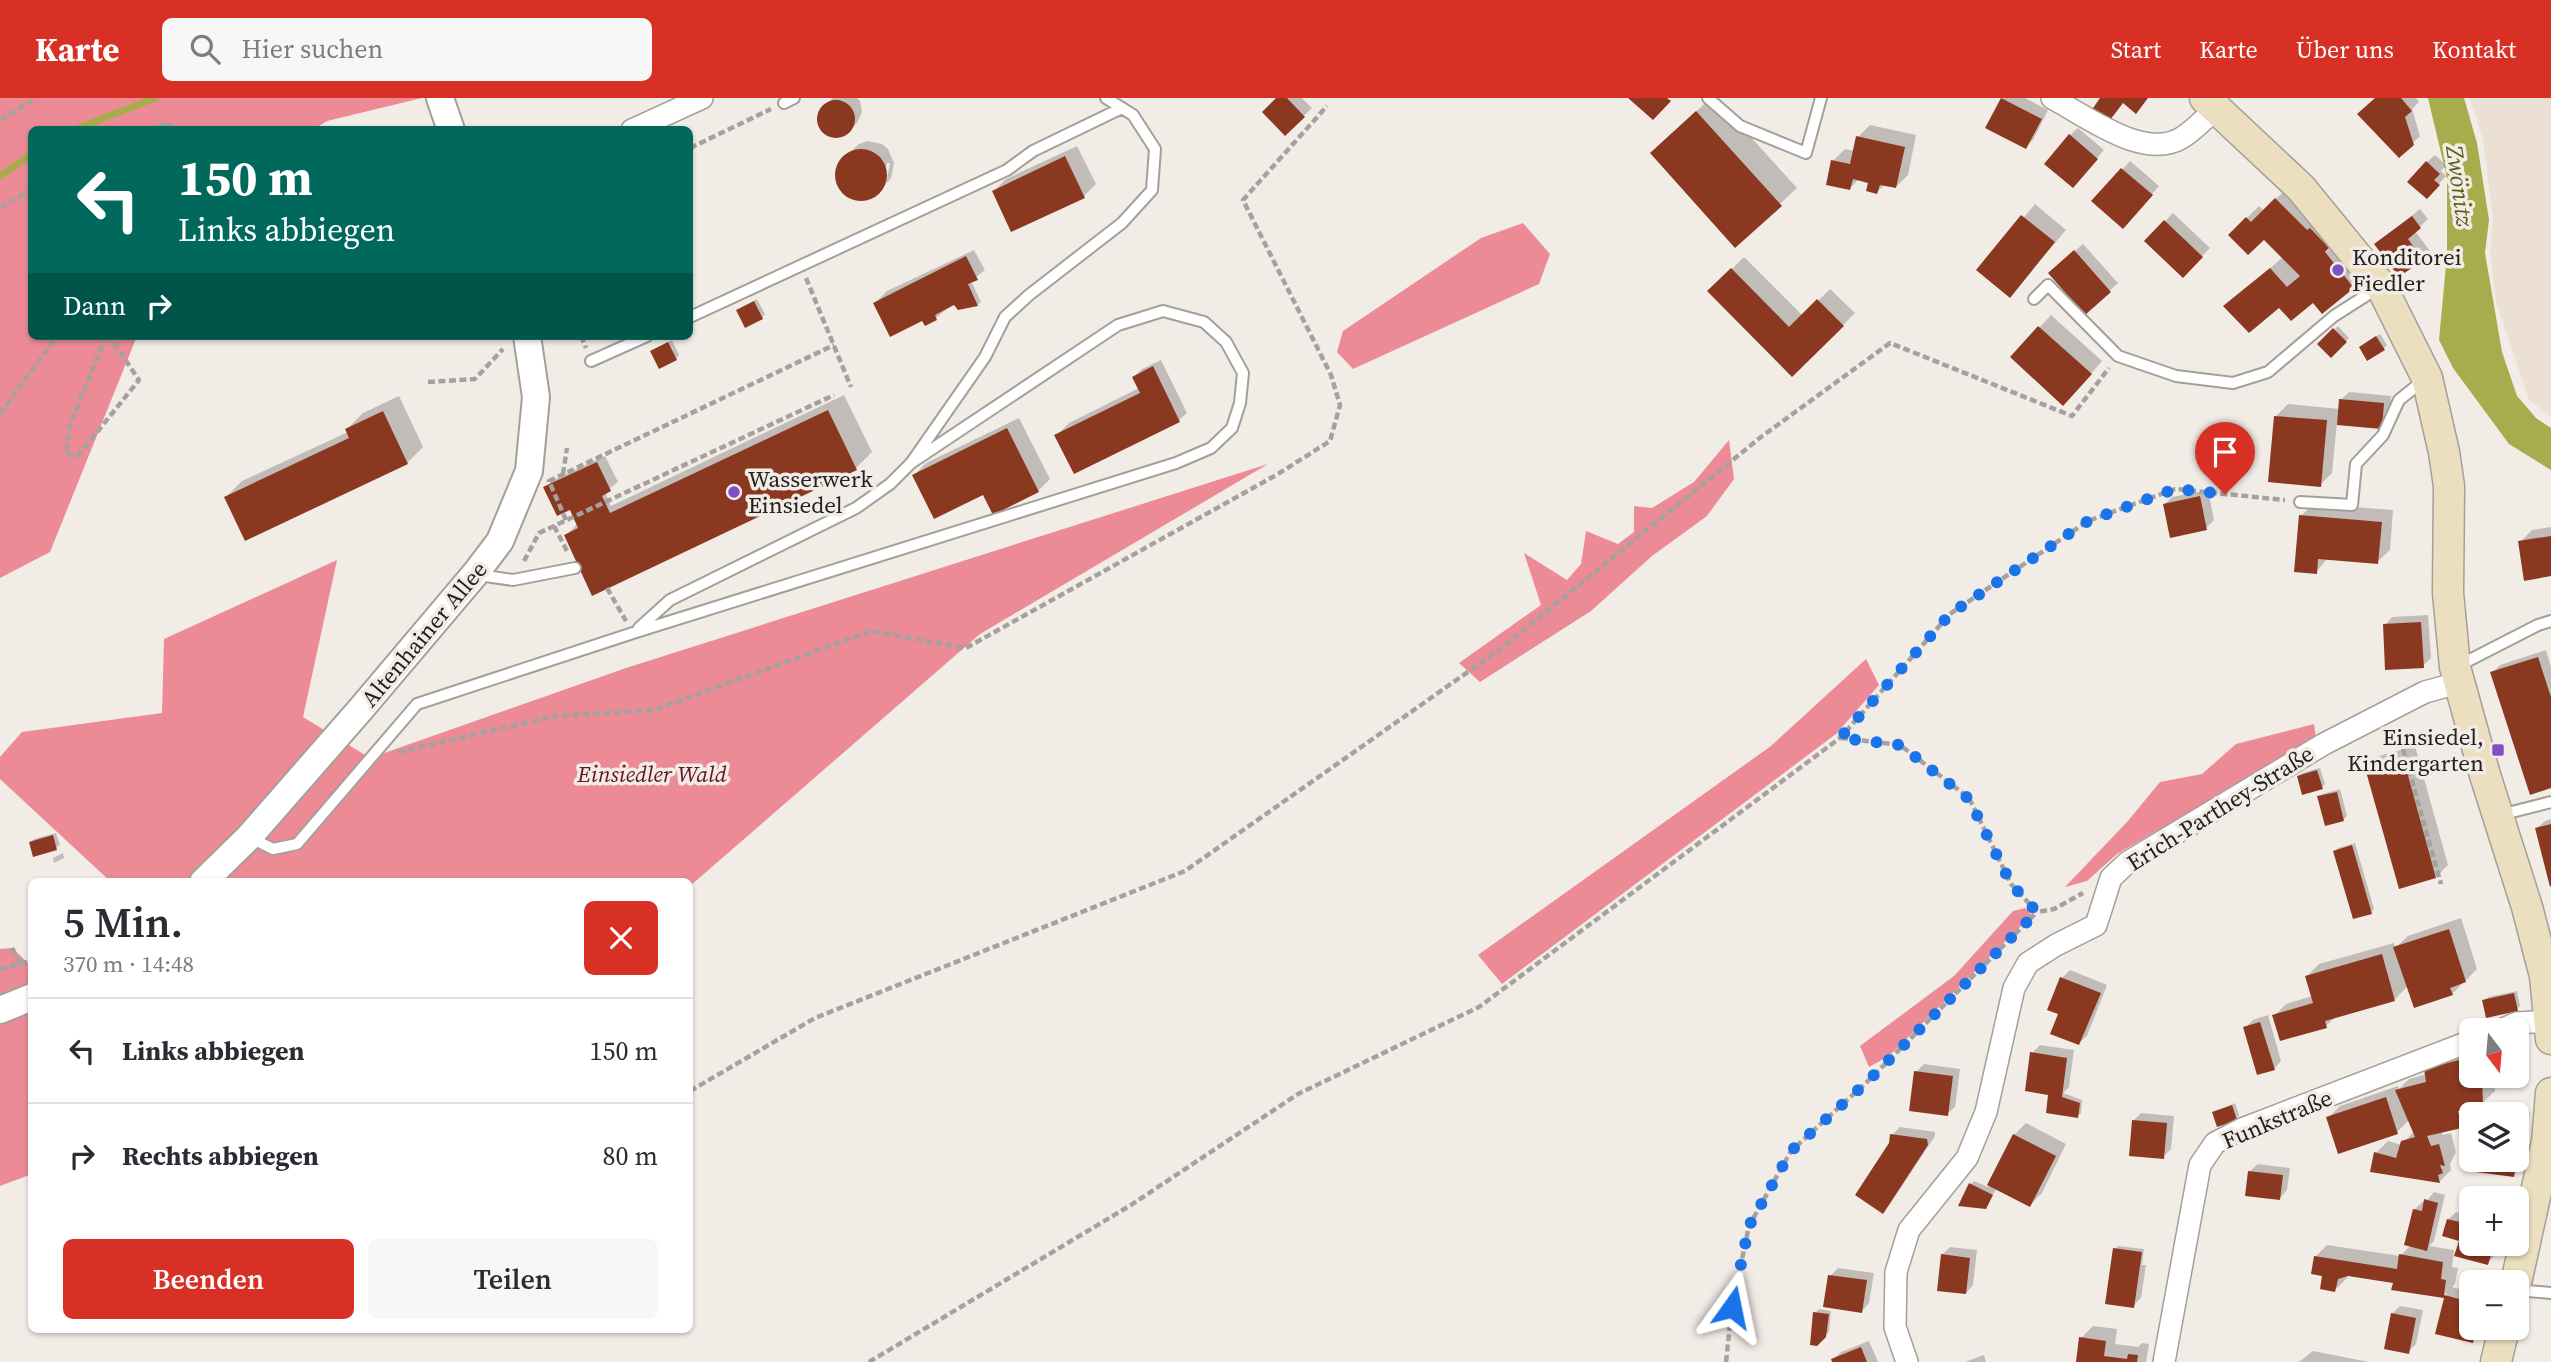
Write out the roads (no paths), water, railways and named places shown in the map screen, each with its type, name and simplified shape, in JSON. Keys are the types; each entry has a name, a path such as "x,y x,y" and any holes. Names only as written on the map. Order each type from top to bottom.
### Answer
{"main road":[{"path":"2211,103 2301,188 2381,286 2427,378 2449,486 2448,593 2456,675 2527,907 2545,976 2550,1030"},
{"path":"2519,1270 2547,1142 2551,1093"},
{"path":"2496,1362 2501,1340"}],"street":[{"path":"440,98 450,126"},
{"path":"641,126 702,98"},
{"path":"2052,98 2133,142 2157,145 2181,138 2211,103"},
{"name":"Altenhainer Allee","path":"207,878 249,837 475,574 500,541 529,471 536,397 528,340"},
{"name":"Erich-Parthey-Straße","path":"1907,1362 1895,1326 1896,1272 1909,1230 1966,1158 1986,1112 2014,988 2028,963 2096,925 2111,878 2128,862 2324,744 2456,675"},
{"path":"0,1010 28,999"},
{"path":"2529,1026 2550,1030"},
{"name":"Funkstraße","path":"2164,1362 2200,1165 2215,1143 2242,1129 2459,1046"}],"lane":[{"path":"636,632 670,600 856,508 890,484 911,463 985,356 1005,317 1029,295 1122,223 1152,190 1155,149 1133,115 1106,98"},
{"path":"1709,98 1740,126 1806,153 1821,98"},
{"path":"693,316 1007,170 1033,150 1122,108"},
{"path":"2034,299 2048,285 2118,356 2176,376 2233,383 2269,372 2334,316 2381,286"},
{"path":"249,837 273,849 297,844 417,704 636,632 1163,467 1211,448 1232,428 1240,403 1243,373 1226,342 1204,322 1163,311 1118,325 911,463"},
{"path":"591,361 638,340"},
{"path":"2300,502 2352,505 2356,464 2383,435 2399,400 2427,378"},
{"path":"475,574 513,580 575,568"},
{"path":"2456,675 2538,625 2551,621"},
{"path":"2497,816 2551,802"},
{"path":"2529,1291 2551,1293"}],"water":[{"name":"Zwönitz","path":"2428,98 2464,98 2477,143 2489,220 2485,253 2502,352 2517,396 2536,418 2551,428 2551,470 2509,444 2453,368 2439,340 2447,254 2447,178"}],"waterway":[{"path":"84,126 155,98"},
{"path":"0,176 28,157"}],"place":[{"name":"Konditorei Fiedler","path":"2338,270"},
{"name":"Wasserwerk Einsiedel","path":"734,492"},
{"name":"Einsiedel, Kindergarten","path":"2498,750"}],"park label":[{"name":"Einsiedler Wald","path":"652,774"}]}
